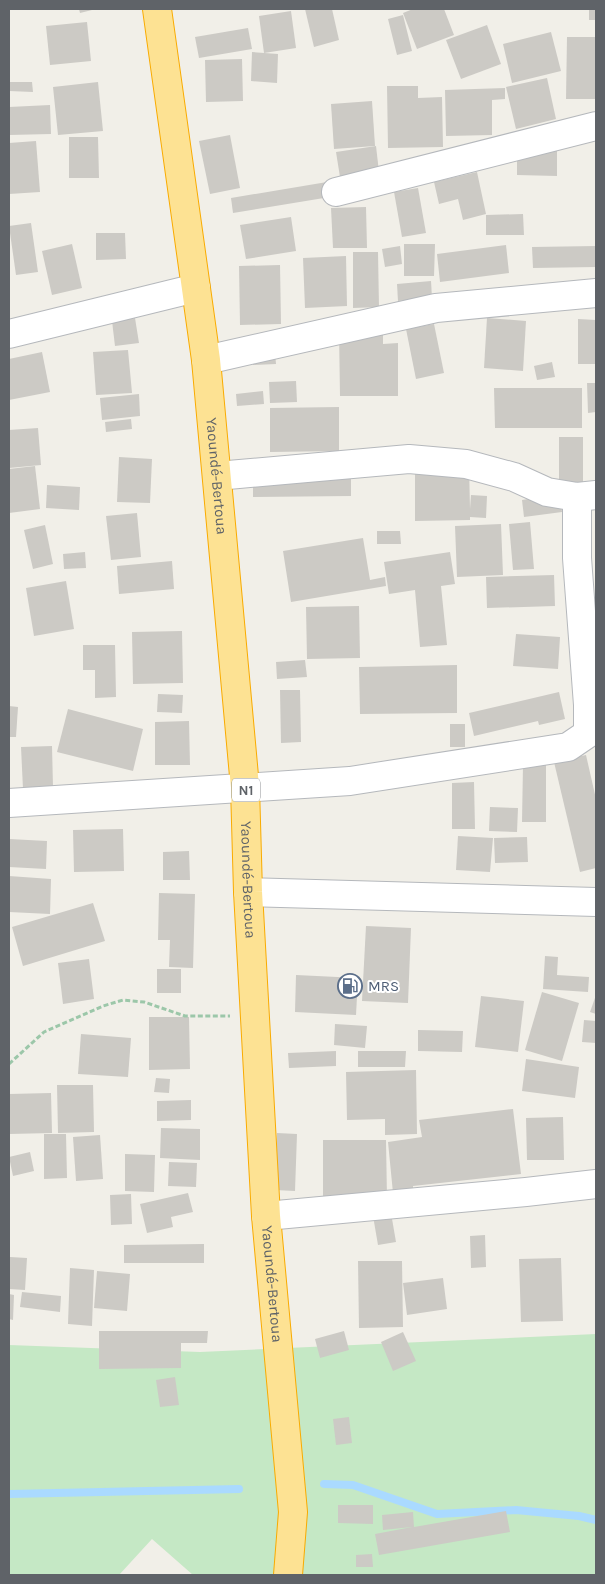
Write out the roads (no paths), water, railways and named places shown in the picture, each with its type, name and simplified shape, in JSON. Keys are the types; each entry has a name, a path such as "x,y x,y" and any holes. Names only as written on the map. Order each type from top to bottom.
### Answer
{"highway":[{"name":"Yaoundé-Bertoua","path":"156,9 206,360 245,787 248,892 266,1216 292,1512 288,1575"}],"street":[{"path":"336,192 596,126"},
{"path":"9,334 196,288"},
{"path":"206,360 436,308 596,293"},
{"path":"9,803 350,782 568,747 592,730 588,705 578,558 587,496 547,492 514,477 466,464 409,459 217,476"},
{"path":"248,892 596,902"},
{"path":"266,1216 596,1184"}],"waterway":[{"path":"324,1484 353,1485 437,1514 516,1510 579,1516 596,1520"},
{"path":"9,1494 239,1489"}],"place":[{"name":"MRS","path":"350,986"}]}
